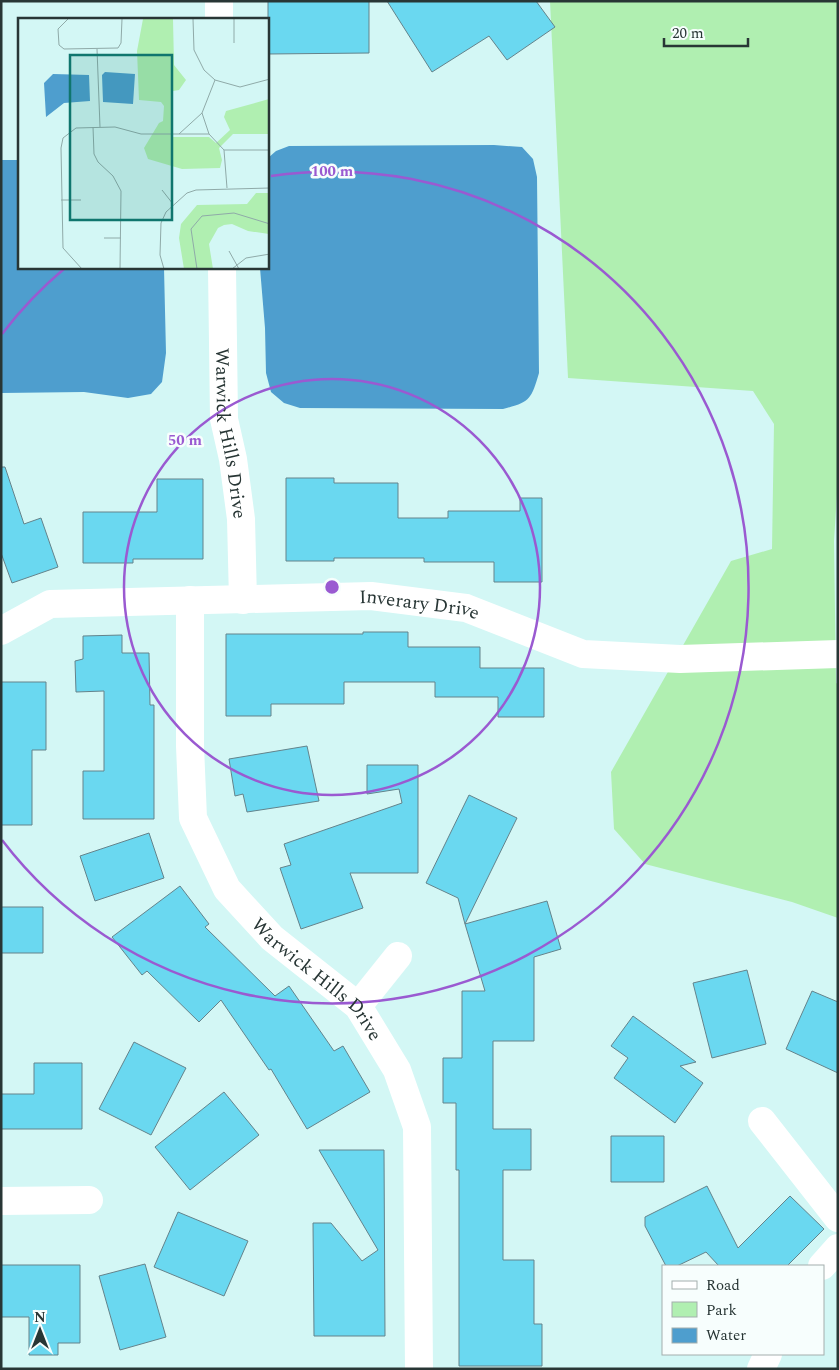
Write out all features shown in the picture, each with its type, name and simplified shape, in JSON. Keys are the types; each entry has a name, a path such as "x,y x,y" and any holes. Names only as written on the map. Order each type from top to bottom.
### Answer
{"street":[{"path":"219,1 219,18"},
{"name":"Warwick Hills Drive","path":"222,269 224,419 233,460 241,519 243,600"},
{"name":"Inverary Drive","path":"1,631 50,604 371,596 466,608 583,654 680,659 838,654"},
{"name":"Warwick Hills Drive","path":"190,600 190,746 193,818 227,889 272,938 358,1006 397,1070 417,1127 419,1369"},
{"path":"358,1006 398,956"},
{"path":"762,1121 838,1218"},
{"path":"1,1201 89,1200"},
{"path":"823,1265 838,1248"},
{"path":"761,1369 768,1355"}],"green space":[{"path":"550,1 838,1 838,478 834,541 836,683 838,684 838,918 792,902 645,864 614,829 611,772 731,561 772,549 774,424 753,391 568,378"}],"water":[{"path":"494,145 522,147 533,159 537,177 539,373 534,389 524,402 503,409 300,408 284,403 271,392 266,373 265,328 260,269 269,269 269,157 276,151 289,146"},
{"path":"1,160 18,160 18,269 164,269 166,353 162,382 151,394 128,398 84,392 1,393"}],"building":[{"path":"268,1 369,1 369,53 269,54"},
{"path":"387,1 536,1 555,27 507,60 489,36 432,72"},
{"path":"1,467 5,467 24,524 41,518 58,567 12,583 1,553"},
{"path":"286,478 334,478 334,483 398,483 398,518 448,518 448,511 520,511 520,498 542,498 542,582 494,582 494,562 424,562 424,558 334,558 334,561 286,561"},
{"path":"157,479 203,479 203,559 133,559 133,563 83,563 83,512 157,512"},
{"path":"363,632 408,632 408,647 480,647 480,668 544,668 544,717 498,717 498,697 435,697 435,682 344,682 344,704 271,704 271,716 226,716 226,634 363,634"},
{"path":"122,635 122,653 149,653 150,705 154,705 154,819 83,819 83,771 104,771 104,691 76,692 75,661 83,659 83,636"},
{"path":"1,682 46,682 46,750 32,750 32,825 1,825"},
{"path":"307,746 319,801 247,812 243,794 235,796 229,759"},
{"path":"367,765 418,765 418,873 350,873 363,908 301,929 280,868 291,865 284,844 402,803 399,789 367,794"},
{"path":"469,795 517,818 465,924 458,898 426,883"},
{"path":"149,833 164,878 95,901 80,856"},
{"path":"180,886 209,924 205,927 275,996 289,986 334,1051 343,1046 370,1092 307,1129 271,1069 269,1070 221,1000 199,1022 147,971 142,975 112,937"},
{"path":"547,901 561,949 534,957 534,1041 493,1041 493,1129 531,1129 531,1170 503,1170 503,1260 534,1260 534,1324 542,1324 542,1366 459,1366 459,1170 456,1170 456,1103 443,1103 443,1058 462,1058 462,991 485,991 465,924"},
{"path":"1,907 43,907 43,953 1,953"},
{"path":"747,970 766,1044 712,1058 693,983"},
{"path":"812,991 838,1002 838,1073 786,1049"},
{"path":"633,1016 696,1062 680,1066 703,1083 675,1123 614,1078 628,1058 611,1046"},
{"path":"134,1042 186,1068 151,1135 99,1109"},
{"path":"34,1063 82,1063 82,1129 1,1129 1,1094 34,1094"},
{"path":"224,1092 259,1135 190,1190 155,1147"},
{"path":"611,1136 664,1136 664,1182 611,1182"},
{"path":"319,1150 384,1150 385,1336 314,1336 313,1223 331,1223 362,1261 378,1250"},
{"path":"707,1186 738,1248 790,1196 824,1229 788,1265 718,1265 706,1252 679,1265 665,1265 645,1226 645,1217"},
{"path":"178,1212 248,1241 224,1296 154,1267"},
{"path":"145,1264 166,1337 120,1350 99,1276"},
{"path":"1,1265 80,1265 80,1343 58,1343 58,1355 29,1355 29,1317 1,1317"}]}
